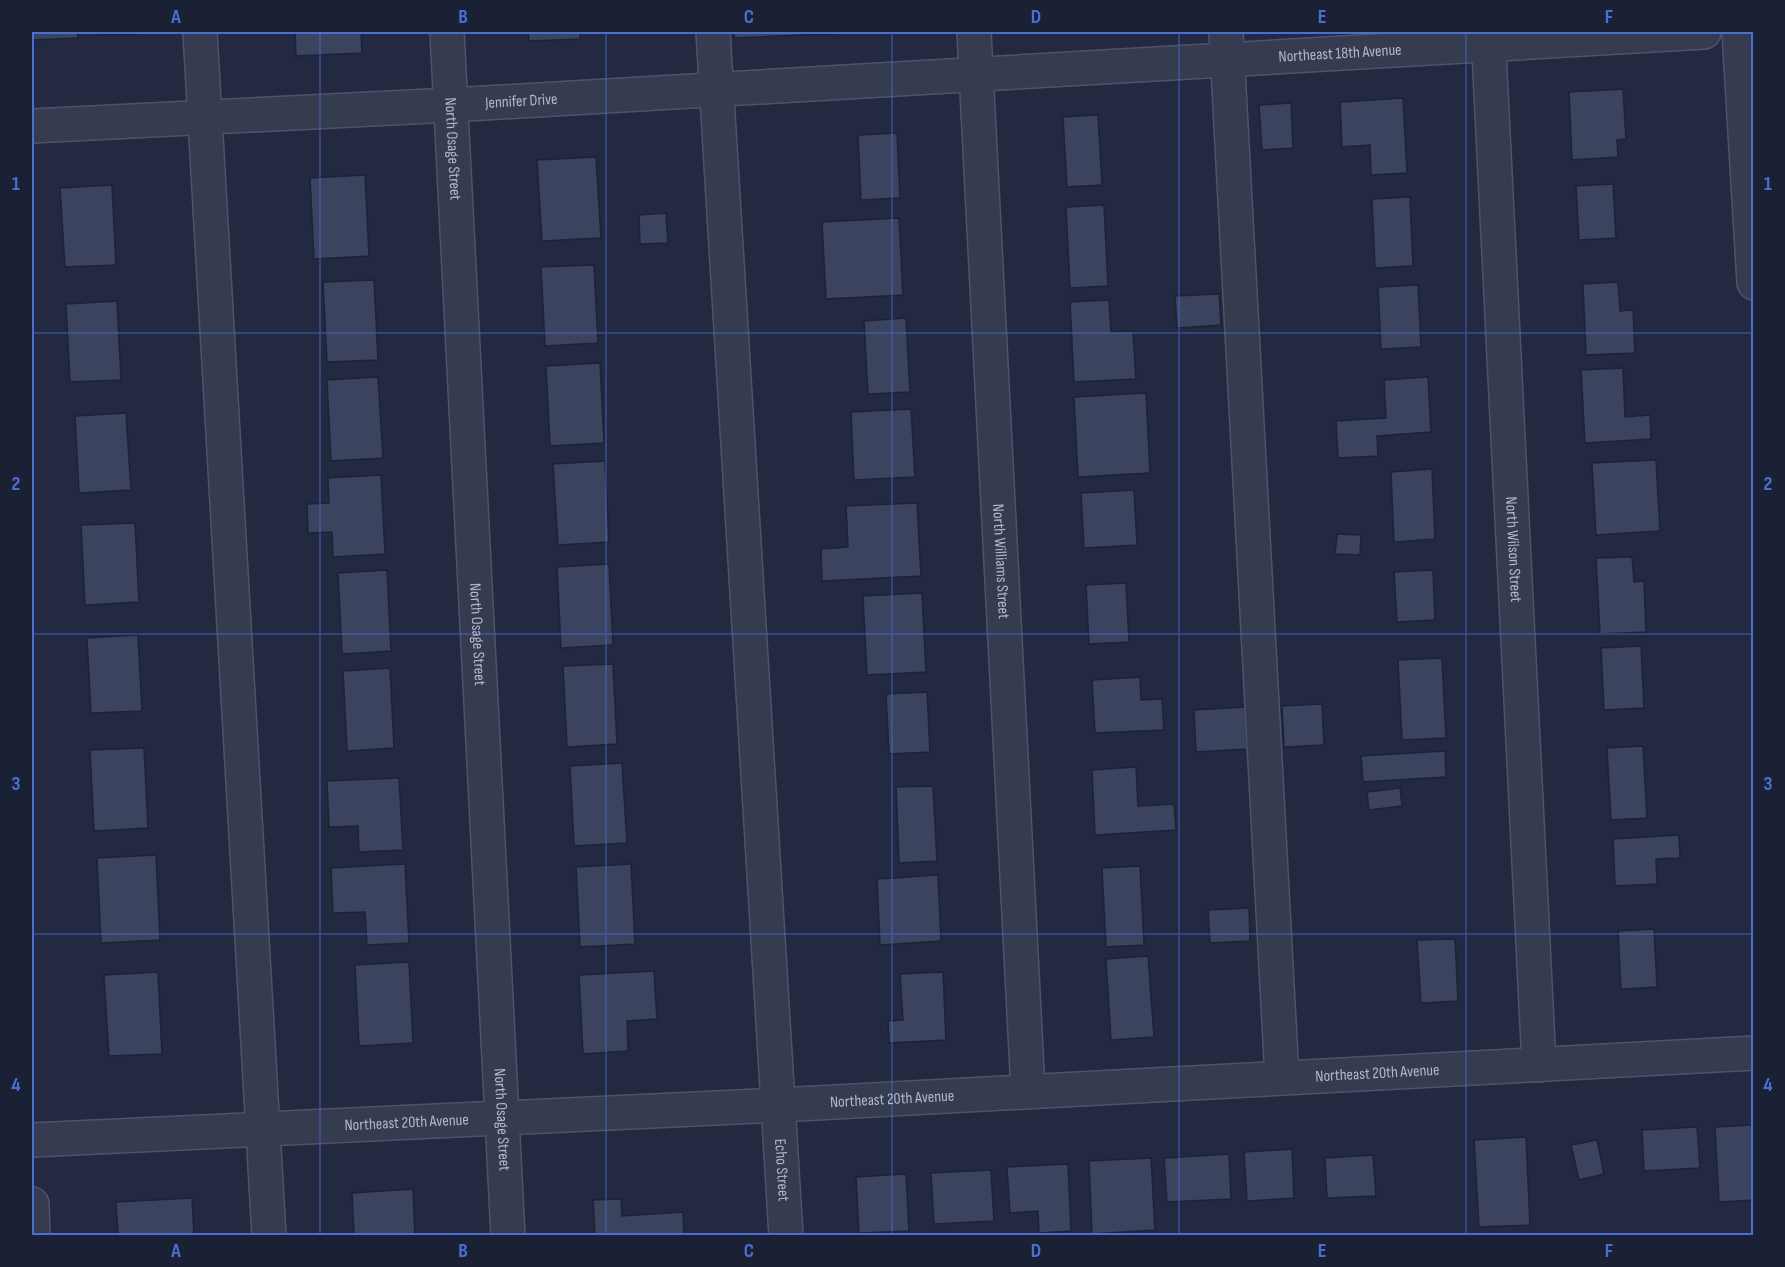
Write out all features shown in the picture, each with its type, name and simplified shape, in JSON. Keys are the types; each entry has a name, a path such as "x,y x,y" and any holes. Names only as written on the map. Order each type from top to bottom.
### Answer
{"street":[{"path":"200,32 269,1236"},
{"name":"North Osage Street","path":"447,32 508,1236"},
{"name":"Echo Street","path":"713,32 786,1236"},
{"name":"North Williams Street","path":"974,32 1028,1091"},
{"name":"Northeast 18th Avenue","path":"976,75 1226,46 1704,32"},
{"path":"1739,32 1754,283"},
{"name":"North Wilson Street","path":"1488,38 1539,1065"},
{"path":"1226,46 1282,1078"},
{"name":"Jennifer Drive","path":"32,126 976,75"},
{"name":"Northeast 20th Avenue","path":"32,1140 779,1105 1754,1053"},
{"path":"32,1204 33,1236"}],"building":[{"path":"32,32 77,32 78,38 32,40"},
{"path":"100,32 174,32 100,35"},
{"path":"295,32 361,32 362,53 296,56"},
{"path":"528,32 580,32 580,39 529,41"},
{"path":"734,32 869,32 734,38"},
{"path":"1623,89 1626,139 1617,140 1618,157 1572,160 1569,92"},
{"path":"1403,98 1407,173 1371,175 1370,145 1342,147 1340,102"},
{"path":"1291,103 1293,148 1262,150 1259,105"},
{"path":"1098,115 1102,185 1067,187 1063,117"},
{"path":"897,133 900,198 861,200 858,135"},
{"path":"596,157 601,238 542,241 537,160"},
{"path":"365,175 369,256 314,259 310,178"},
{"path":"1613,184 1616,238 1579,240 1576,186"},
{"path":"112,185 116,265 65,267 60,188"},
{"path":"1410,197 1413,266 1375,268 1372,199"},
{"path":"1104,205 1108,286 1070,288 1066,207"},
{"path":"666,213 668,243 640,244 639,215"},
{"path":"899,218 903,295 826,299 822,222"},
{"path":"594,265 598,343 545,346 541,267"},
{"path":"374,280 378,360 327,362 323,282"},
{"path":"1618,282 1620,311 1633,310 1635,353 1586,355 1583,284"},
{"path":"1418,285 1421,347 1381,349 1378,287"},
{"path":"1219,294 1221,325 1177,328 1175,296"},
{"path":"1109,300 1111,332 1133,331 1136,379 1074,382 1070,302"},
{"path":"117,301 121,380 70,382 66,304"},
{"path":"906,318 910,392 868,394 864,321"},
{"path":"600,363 604,443 550,446 546,366"},
{"path":"1623,368 1625,417 1650,415 1651,439 1585,443 1581,370"},
{"path":"378,377 383,458 331,461 327,380"},
{"path":"1428,377 1431,432 1377,436 1378,456 1338,458 1336,421 1386,418 1384,380"},
{"path":"1146,393 1150,473 1078,477 1074,397"},
{"path":"911,409 915,477 854,480 851,412"},
{"path":"126,413 131,490 79,493 75,416"},
{"path":"1656,460 1660,531 1596,535 1592,463"},
{"path":"605,461 609,542 558,545 553,464"},
{"path":"1432,469 1435,539 1394,542 1391,472"},
{"path":"381,475 385,554 333,557 332,532 308,533 307,504 329,503 328,478"},
{"path":"1134,490 1137,545 1084,548 1081,493"},
{"path":"917,503 921,576 822,581 821,549 848,547 846,506"},
{"path":"135,523 139,602 85,605 81,525"},
{"path":"1337,534 1361,535 1360,555 1335,554"},
{"path":"1632,557 1634,582 1644,581 1646,632 1600,634 1596,558"},
{"path":"609,564 613,645 561,648 557,567"},
{"path":"387,570 391,651 342,654 338,573"},
{"path":"1433,570 1435,620 1397,622 1394,572"},
{"path":"1126,583 1129,642 1089,644 1086,585"},
{"path":"922,593 926,672 867,675 863,596"},
{"path":"138,635 142,711 91,713 87,638"},
{"path":"1641,646 1644,708 1604,710 1601,648"},
{"path":"1442,658 1446,738 1402,740 1398,660"},
{"path":"613,664 617,744 567,747 563,666"},
{"path":"390,668 394,748 347,751 343,671"},
{"path":"1140,677 1141,700 1162,699 1164,730 1095,733 1092,680"},
{"path":"927,692 930,752 889,754 886,694"},
{"path":"1322,704 1324,745 1284,747 1282,706"},
{"path":"1245,707 1247,749 1196,752 1194,710"},
{"path":"1643,746 1647,818 1611,820 1607,748"},
{"path":"144,748 148,828 94,831 90,750"},
{"path":"1445,751 1446,777 1363,782 1361,756"},
{"path":"622,763 627,843 574,846 570,766"},
{"path":"1136,767 1138,806 1174,804 1176,830 1095,835 1092,770"},
{"path":"399,778 403,850 359,852 358,826 329,827 327,781"},
{"path":"933,786 937,861 899,863 896,787"},
{"path":"1400,788 1402,806 1369,810 1367,792"},
{"path":"1679,835 1680,858 1656,859 1657,884 1615,886 1613,839"},
{"path":"156,855 160,940 101,943 97,858"},
{"path":"405,864 409,943 367,945 365,912 333,913 331,868"},
{"path":"631,864 635,944 580,947 576,867"},
{"path":"1140,866 1144,945 1106,947 1102,868"},
{"path":"938,875 941,941 880,945 877,879"},
{"path":"1249,908 1250,941 1210,943 1208,910"},
{"path":"1654,929 1657,987 1621,989 1618,931"},
{"path":"1455,939 1458,1001 1421,1003 1417,940"},
{"path":"1148,956 1154,1037 1111,1040 1106,959"},
{"path":"409,962 413,1043 359,1046 355,965"},
{"path":"654,971 657,1019 627,1021 628,1051 583,1054 579,975"},
{"path":"158,972 162,1054 109,1056 104,975"},
{"path":"943,972 946,1040 889,1043 888,1021 903,1020 900,974"},
{"path":"1754,1125 1754,1200 1719,1202 1715,1127"},
{"path":"1697,1127 1700,1168 1644,1171 1642,1130"},
{"path":"1526,1137 1530,1225 1479,1227 1474,1140"},
{"path":"1597,1140 1604,1174 1579,1180 1571,1145"},
{"path":"1292,1149 1294,1198 1247,1201 1244,1152"},
{"path":"1229,1154 1231,1199 1167,1202 1164,1158"},
{"path":"1373,1155 1376,1196 1327,1198 1325,1158"},
{"path":"1151,1158 1155,1230 1092,1234 1089,1161"},
{"path":"1068,1164 1071,1231 1039,1233 1038,1211 1010,1213 1007,1167"},
{"path":"991,1170 994,1221 934,1224 931,1173"},
{"path":"906,1174 909,1231 859,1233 856,1177"},
{"path":"413,1189 415,1236 354,1236 352,1193"},
{"path":"192,1198 194,1236 118,1236 116,1202"},
{"path":"621,1199 622,1216 683,1212 684,1236 595,1236 593,1200"}]}
